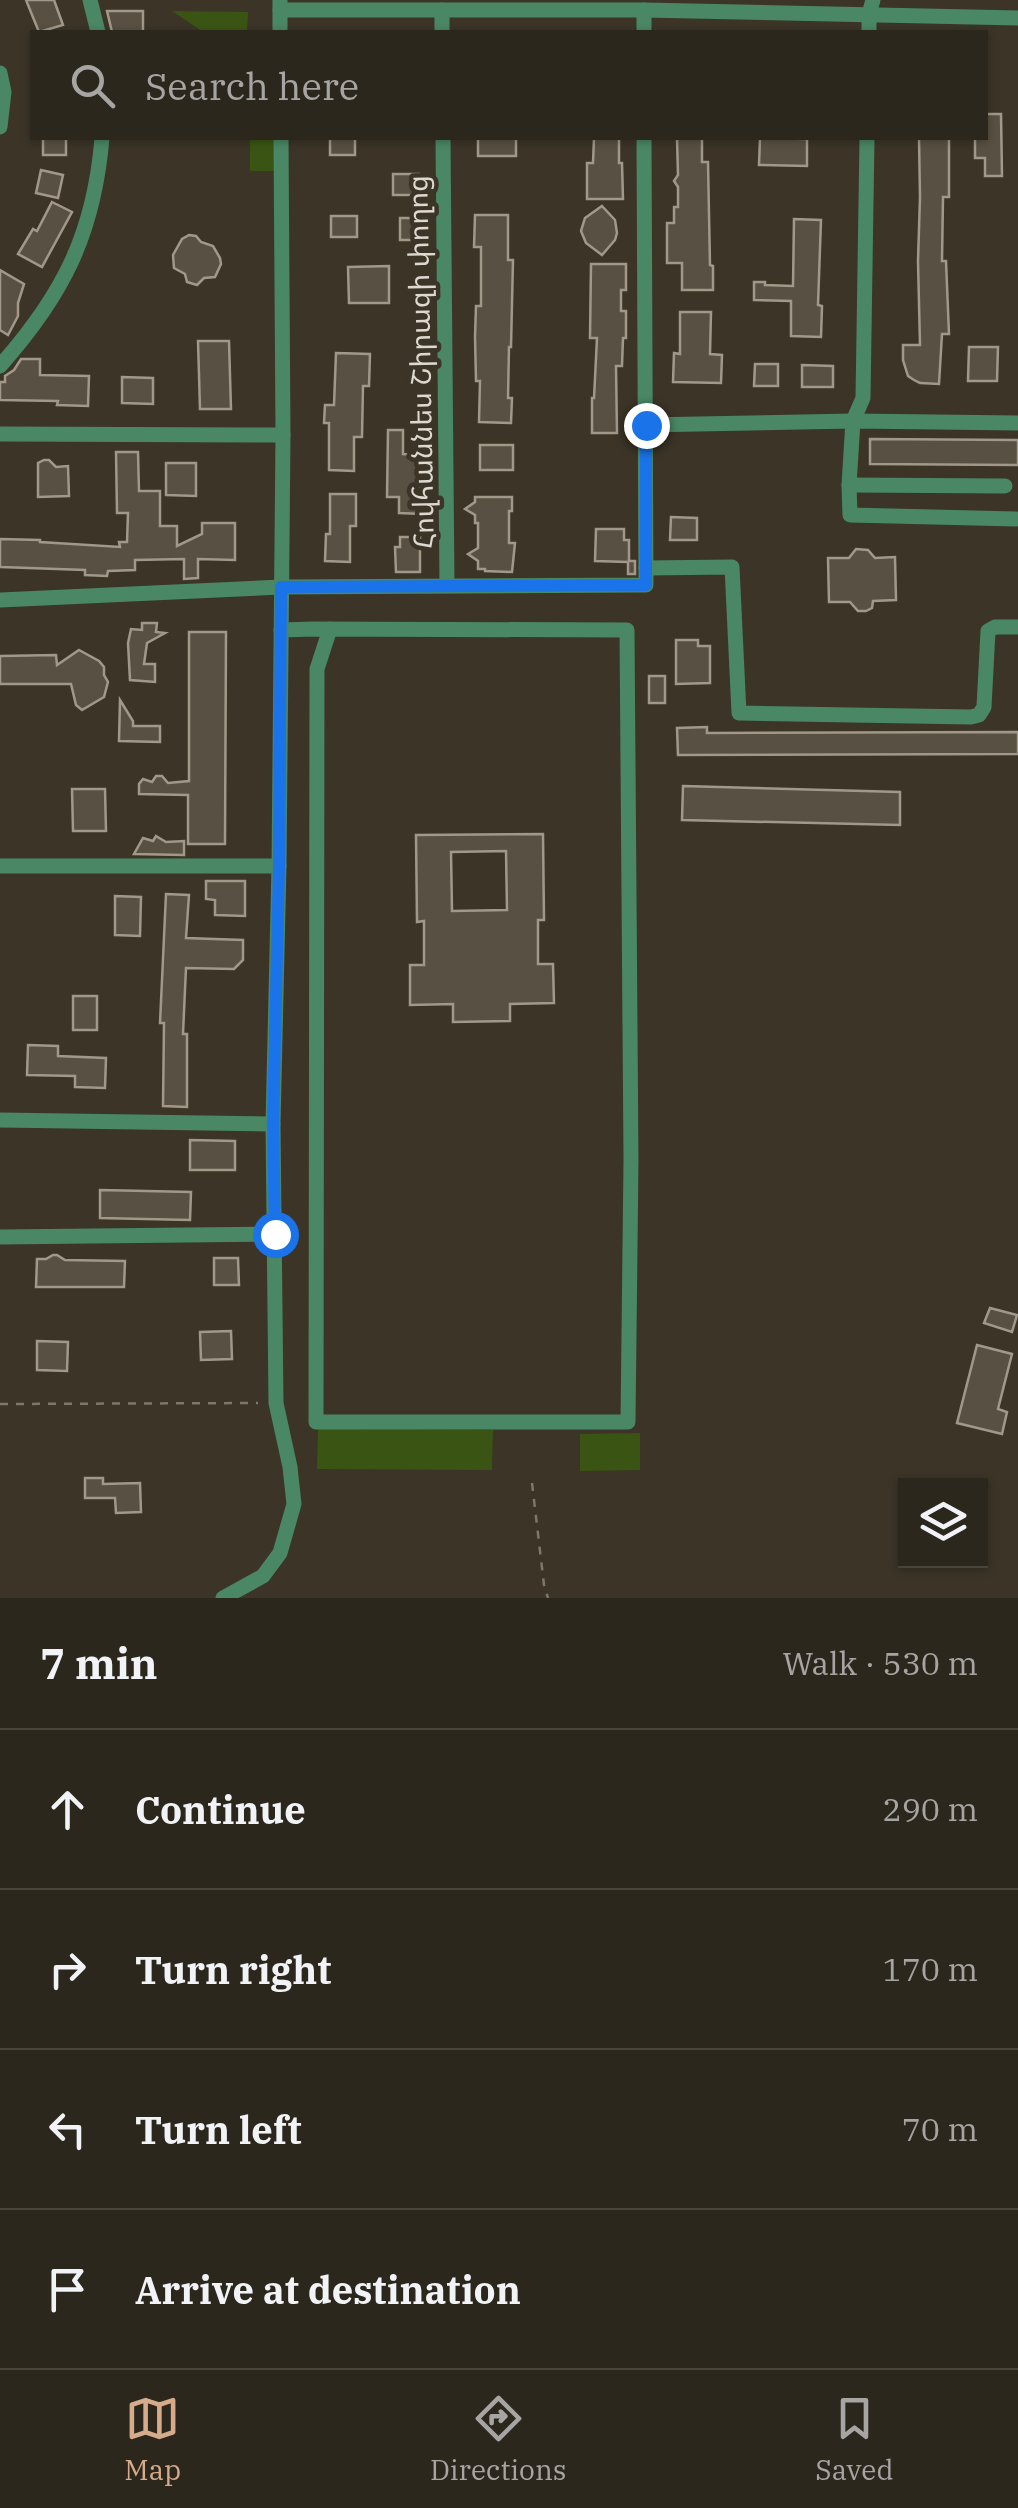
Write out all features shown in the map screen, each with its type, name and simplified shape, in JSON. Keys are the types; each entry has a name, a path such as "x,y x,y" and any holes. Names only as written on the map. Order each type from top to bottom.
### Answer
{"street":[{"path":"90,0 98,30"},
{"path":"280,5 442,10 871,7 1018,18"},
{"path":"442,10 442,30"},
{"path":"644,10 644,30"},
{"path":"0,73 4,92 0,127"},
{"path":"0,366 42,316 70,268 87,225 102,140"},
{"path":"223,1598 263,1576 280,1554 294,1504 276,1403 273,1124 283,435 281,140"},
{"name":"Հովհաննես Շիրազի փողոց","path":"443,140 447,585"},
{"path":"0,600 281,587 646,585 644,140"},
{"path":"867,140 863,398 854,421 850,515 1016,519"},
{"path":"646,425 1018,423"},
{"path":"0,434 283,435"},
{"path":"849,485 1004,486"},
{"path":"646,568 732,568 739,712 979,715 984,708 988,631 995,627 1018,627"},
{"path":"281,630 330,630 627,630 631,1140 628,1422 316,1422 317,670 330,630"},
{"path":"0,866 279,866"},
{"path":"0,1120 273,1124"},
{"path":"0,1237 275,1234"}],"path":[{"path":"0,1404 276,1403"},
{"path":"532,1483 548,1598"}],"green space":[{"path":"172,11 248,12 247,30 200,30"},
{"path":"250,140 276,140 275,171 250,171"},
{"path":"318,1429 493,1430 492,1470 317,1469"},
{"path":"640,1433 640,1470 580,1471 580,1434"}],"building":[{"path":"26,0 54,0 63,25 38,30"},
{"path":"107,11 143,11 143,30 112,30"},
{"path":"988,114 1001,114 1002,176 985,176 985,158 975,158 975,140 988,140"},
{"path":"43,140 66,140 66,155 43,155"},
{"path":"330,140 355,140 355,155 330,155"},
{"path":"478,140 516,140 516,156 478,156"},
{"path":"594,140 619,140 623,199 587,199 587,163 593,163"},
{"path":"677,140 702,140 702,162 708,162 713,290 682,290 682,263 667,263 667,223 674,223 674,207 678,207 678,187 674,181 678,175"},
{"path":"760,140 807,140 807,166 759,165"},
{"path":"919,140 949,140 949,197 943,197 942,261 946,261 949,334 942,334 939,384 920,383 908,376 903,360 903,345 920,345"},
{"path":"41,170 63,175 58,198 36,193"},
{"path":"393,174 419,174 419,195 393,195"},
{"path":"52,202 72,212 42,267 18,254 33,229 37,231"},
{"path":"602,206 615,220 617,233 602,255 586,243 581,231 585,218"},
{"path":"475,215 508,215 508,260 513,260 508,398 512,398 511,423 479,422 475,337 476,306 481,306 481,247 474,247"},
{"path":"331,216 357,216 357,237 331,237"},
{"path":"400,218 426,218 426,240 400,240"},
{"path":"794,219 821,220 821,337 791,336 791,301 754,300 754,282 793,286"},
{"path":"189,235 213,246 221,264 215,277 204,278 197,285 187,282 185,274 174,268 173,255"},
{"path":"591,264 626,264 621,311 626,311 626,338 622,366 616,366 617,433 592,433 597,338 590,338"},
{"path":"389,266 389,303 349,303 348,267"},
{"path":"0,270 24,284 18,316 8,335 0,330"},
{"path":"680,312 711,312 710,354 722,355 721,383 673,382 674,353 680,354"},
{"path":"198,341 229,341 231,409 200,409"},
{"path":"969,347 998,347 997,381 968,381"},
{"path":"336,353 370,354 369,386 363,386 362,437 354,437 354,471 329,470 325,405 334,405"},
{"path":"21,359 40,359 40,375 89,376 88,406 0,400 0,382 5,382 5,376"},
{"path":"755,364 778,364 778,386 754,386"},
{"path":"802,365 833,366 833,387 802,387"},
{"path":"122,377 153,378 153,404 122,403"},
{"path":"388,430 403,430 403,454 420,455 422,514 399,513 399,497 387,497"},
{"path":"870,439 1018,440 1018,465 870,464"},
{"path":"480,445 513,445 513,470 480,470"},
{"path":"116,452 138,452 139,491 160,491 160,526 177,526 177,546 202,534 202,523 235,523 235,560 198,559 198,578 184,579 184,559 135,560 135,570 108,571 107,576 85,575 85,570 0,567 0,539 120,547 119,542 127,542 128,513 117,513"},
{"path":"44,460 56,467 68,466 69,496 38,497 38,463"},
{"path":"166,463 196,463 196,496 166,495"},
{"path":"330,494 356,494 356,526 350,526 350,562 325,561"},
{"path":"475,497 512,497 512,572 478,569 478,561 468,554 478,548 478,523 475,515 465,509 475,502"},
{"path":"671,517 697,518 697,540 670,540"},
{"path":"596,529 624,529 624,540 629,540 629,561 635,561 635,574 628,574 628,562 595,561"},
{"path":"400,537 420,537 420,572 396,572 395,547 400,547"},
{"path":"856,549 868,550 875,558 895,557 896,600 873,601 872,608 866,611 858,611 850,602 829,602 828,558 849,558"},
{"path":"142,623 157,623 156,632 165,633 147,643 144,664 155,664 155,682 130,680 128,643 131,629 142,630"},
{"path":"189,632 226,632 225,844 188,844 188,795 139,794 143,779 152,782 156,776 162,776 168,783 189,781"},
{"path":"676,640 698,640 698,646 710,646 710,683 676,684"},
{"path":"79,650 99,661 108,682 104,697 82,710 76,705 71,684 0,684 0,656 56,655 57,665"},
{"path":"649,676 665,676 665,703 649,703"},
{"path":"120,700 133,726 160,726 160,742 119,741"},
{"path":"707,727 707,733 1018,732 1018,754 678,755 677,728"},
{"path":"683,786 900,792 900,825 682,820"},
{"path":"72,789 105,789 106,831 73,831"},
{"path":"543,834 544,920 538,920 538,964 553,964 554,1003 510,1004 510,1021 453,1022 453,1004 410,1005 410,965 424,965 424,921 417,922 416,835","holes":["506,851 507,910 452,911 451,852"]},
{"path":"156,836 166,842 184,841 184,855 134,854 143,838 153,841"},
{"path":"206,881 245,881 245,916 215,915 215,900 206,899"},
{"path":"166,894 189,895 186,938 243,940 243,960 234,969 186,968 183,1034 187,1034 187,1107 163,1106 164,1023 160,1023"},
{"path":"115,896 141,897 140,936 115,935"},
{"path":"73,996 97,996 97,1030 73,1030"},
{"path":"28,1045 58,1046 58,1056 106,1058 105,1088 75,1087 75,1076 27,1075"},
{"path":"190,1140 235,1141 235,1170 190,1170"},
{"path":"100,1190 191,1192 190,1220 100,1218"},
{"path":"53,1255 65,1260 125,1261 124,1287 36,1287 37,1259"},
{"path":"214,1258 238,1258 239,1285 214,1285"},
{"path":"990,1308 1017,1315 1012,1332 984,1323"},
{"path":"231,1331 232,1359 201,1360 200,1332"},
{"path":"37,1341 68,1342 67,1371 37,1370"},
{"path":"977,1345 1012,1354 998,1409 1007,1412 1002,1434 957,1423"},
{"path":"85,1478 103,1478 103,1484 140,1483 141,1512 116,1513 115,1498 85,1498"}],"route":[{"path":"275,1234 273,1124 281,587 646,585 646,425"}]}
